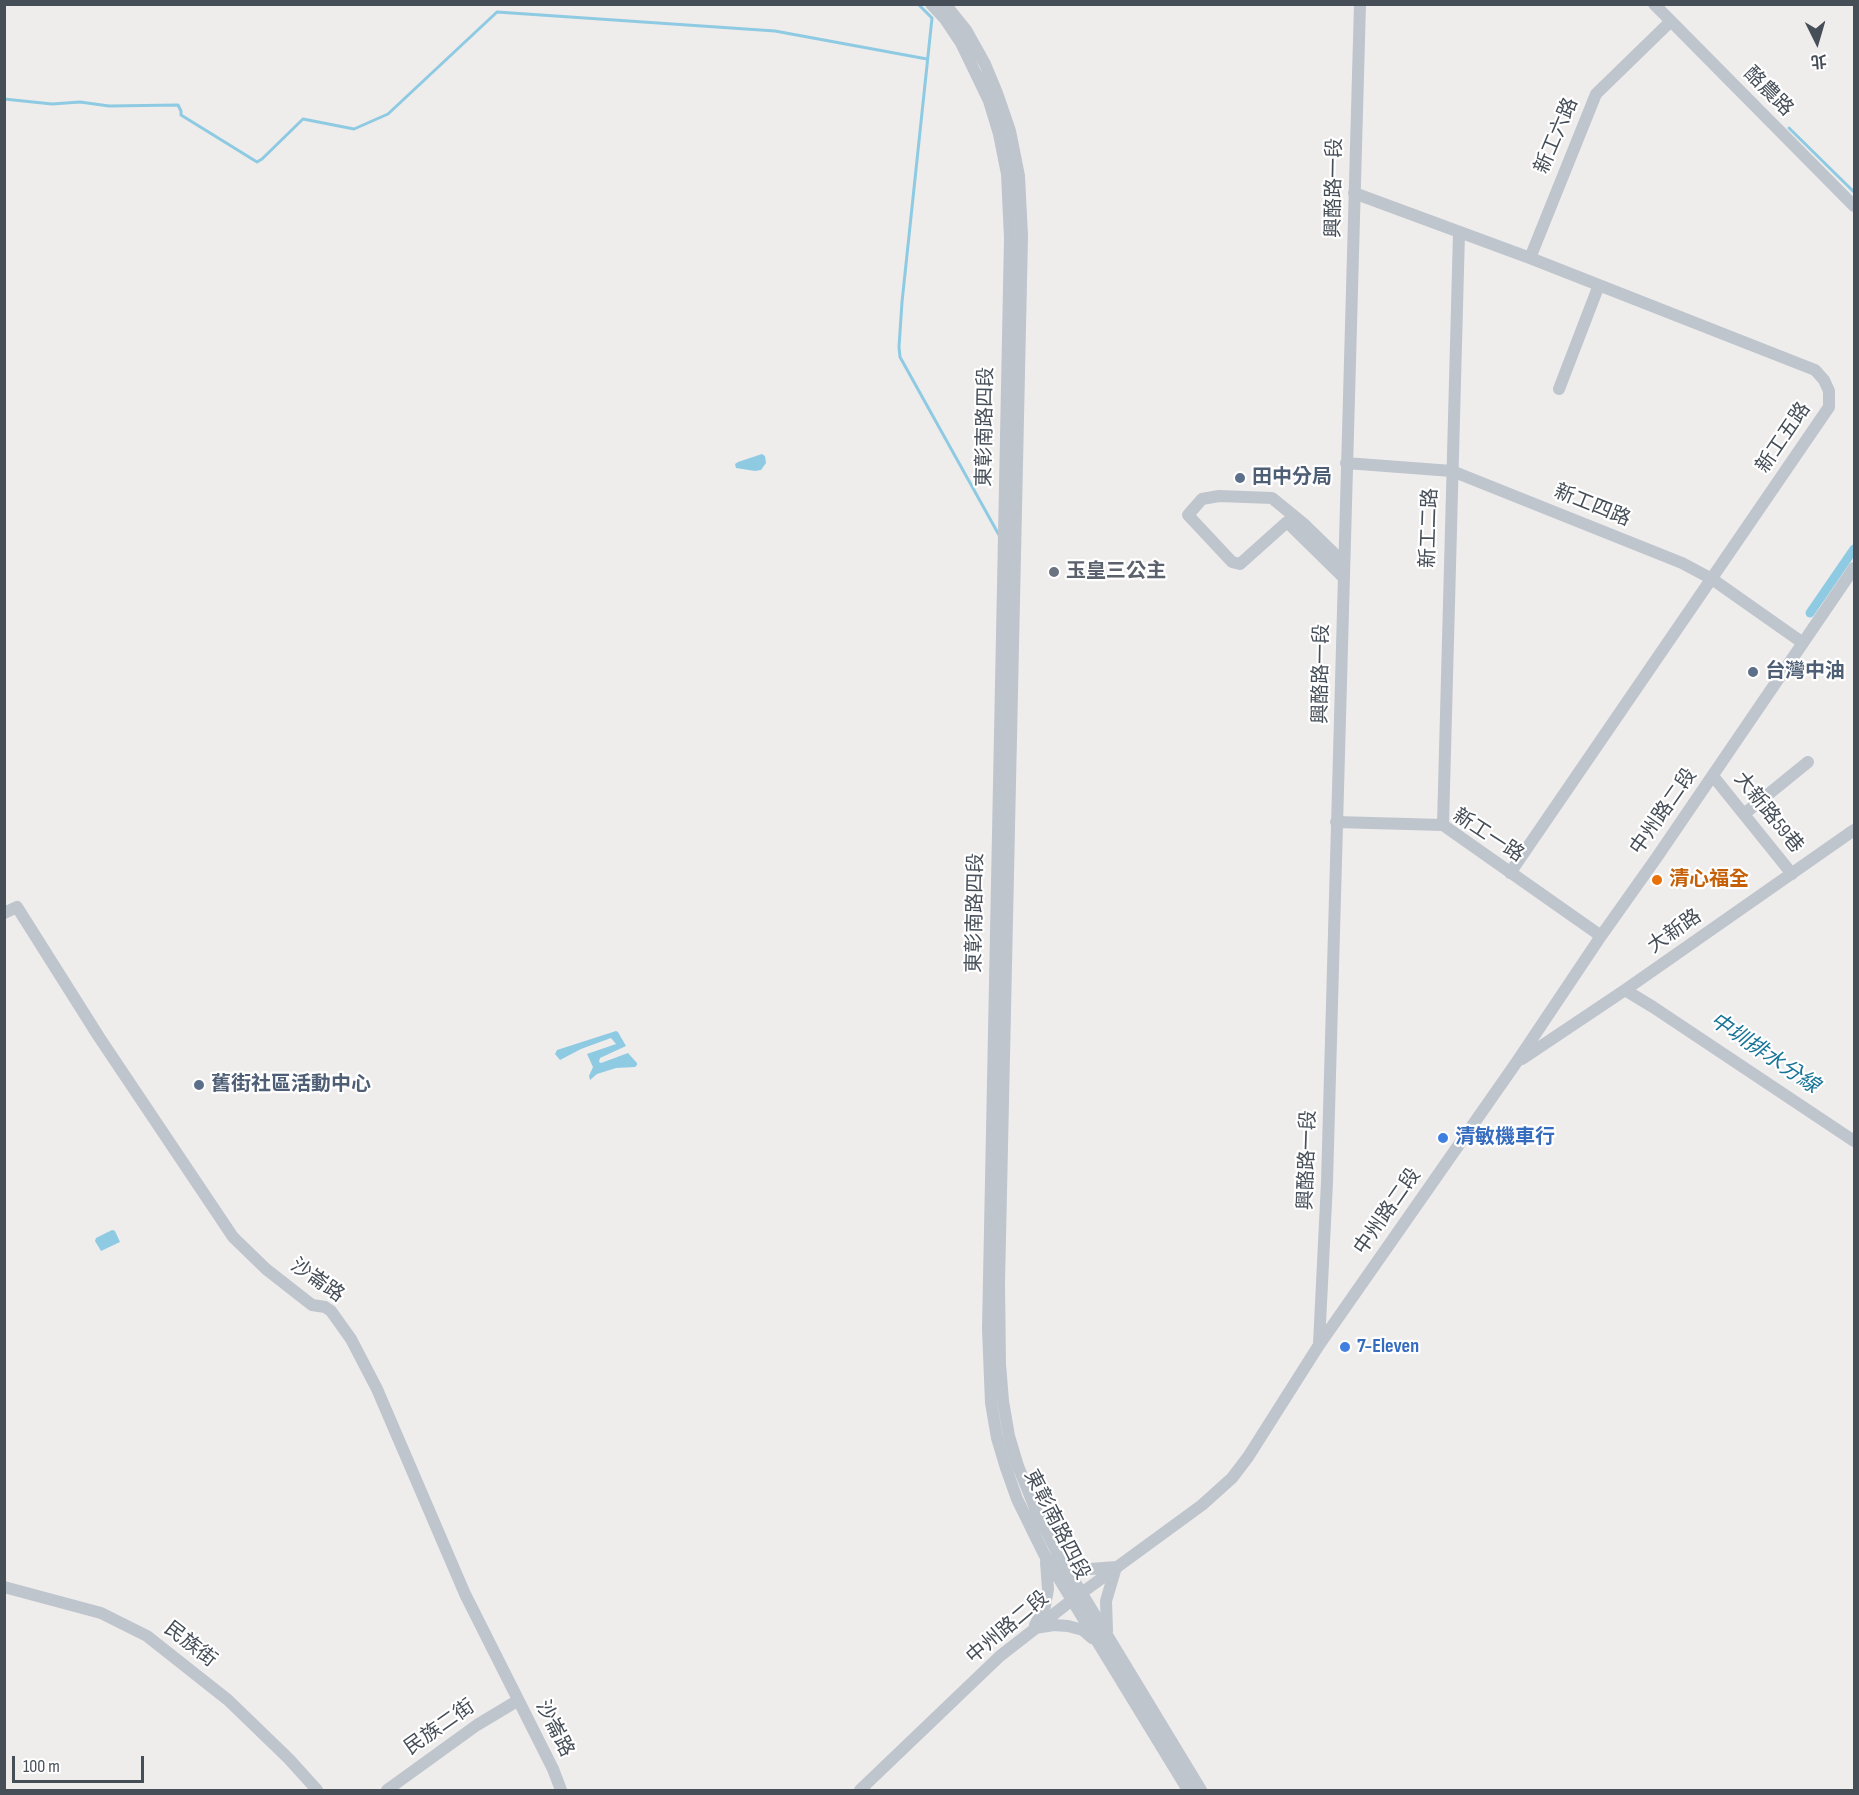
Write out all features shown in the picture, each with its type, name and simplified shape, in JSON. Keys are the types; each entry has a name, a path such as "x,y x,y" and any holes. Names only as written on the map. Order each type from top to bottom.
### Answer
{"street":[{"name":"東彰南路四段","path":"931,4 956,35 989,101 999,134 1007,174 1010,238 988,1365 991,1403 997,1438 1006,1468 1017,1499 1044,1554 1076,1597 1188,1791"},
{"name":"東彰南路四段","path":"945,4 958,19 976,48 997,93 1010,131 1019,176 1022,236 1000,1249 1000,1364 1005,1413 1018,1466 1037,1514 1058,1554 1076,1597"},
{"name":"興酪路一段","path":"1319,1345 1327,1170 1360,4"},
{"name":"酪農路","path":"1654,4 1854,206"},
{"name":"新工六路","path":"1530,258 1596,94 1671,21"},
{"name":"新工五路","path":"1354,193 1530,258 1815,370 1824,380 1829,391 1829,407 1510,873"},
{"name":"新工二路","path":"1443,825 1459,233"},
{"path":"1558,389 1599,285"},
{"name":"新工四路","path":"1346,463 1452,471 1682,563 1712,579 1803,643"},
{"path":"1344,563 1305,525 1272,498 1219,496 1202,500 1188,515 1232,562 1240,564 1287,522 1344,578"},
{"name":"中州路二段","path":"860,1791 1000,1656 1034,1628 1202,1505 1232,1478 1248,1457 1319,1345 1516,1063 1854,568"},
{"path":"1744,814 1808,762"},
{"name":"大新路59巷","path":"1713,776 1792,874"},
{"name":"新工一路","path":"1336,822 1443,825 1601,936"},
{"name":"大新路","path":"1516,1063 1853,833"},
{"name":"沙崙路","path":"4,913 17,907 99,1037 233,1237 266,1269 312,1305 325,1307 331,1311 351,1339 378,1389 465,1594 553,1769 561,1791"},
{"path":"1625,990 1854,1141"},
{"path":"1034,1628 1045,1606 1048,1589 1044,1554"},
{"path":"1034,1628 1054,1625 1068,1626 1083,1630 1102,1640 1106,1600 1116,1567 1090,1569 1066,1561 1058,1554"},
{"name":"民族街","path":"4,1587 101,1613 147,1636 228,1700 289,1759 318,1791"},
{"name":"東彰南路四段","path":"1102,1640 1201,1791"},
{"name":"民族二街","path":"387,1791 477,1725 517,1701"}],"water":[{"path":"762,454 765,456 766,463 761,470 736,468 735,464 738,462"},
{"path":"616,1031 626,1046 600,1058 599,1062 628,1053 637,1063 635,1067 616,1068 597,1074 590,1080 589,1076 593,1067 587,1054 616,1044 611,1038 560,1060 555,1054 557,1050"},
{"path":"112,1230 115,1231 120,1242 101,1251 95,1241 96,1238"}],"waterway":[{"path":"918,4 932,18 902,302 900,357 999,535"},
{"path":"4,99 52,104 80,102 109,106 178,105 181,115 257,162 303,119 354,129 388,114 497,12 775,31 927,59"},
{"path":"1789,128 1854,192"},
{"path":"1810,613 1854,549"}],"place":[{"name":"田中分局","path":"1240,478"},
{"name":"玉皇三公主","path":"1054,572"},
{"name":"台灣中油","path":"1753,672"},
{"name":"清心福全","path":"1657,880"},
{"name":"舊街社區活動中心","path":"199,1085"},
{"name":"清敏機車行","path":"1443,1138"},
{"name":"7-Eleven","path":"1345,1347"}],"water label":[{"name":"中圳排水分線","path":"1764,1054"}]}
